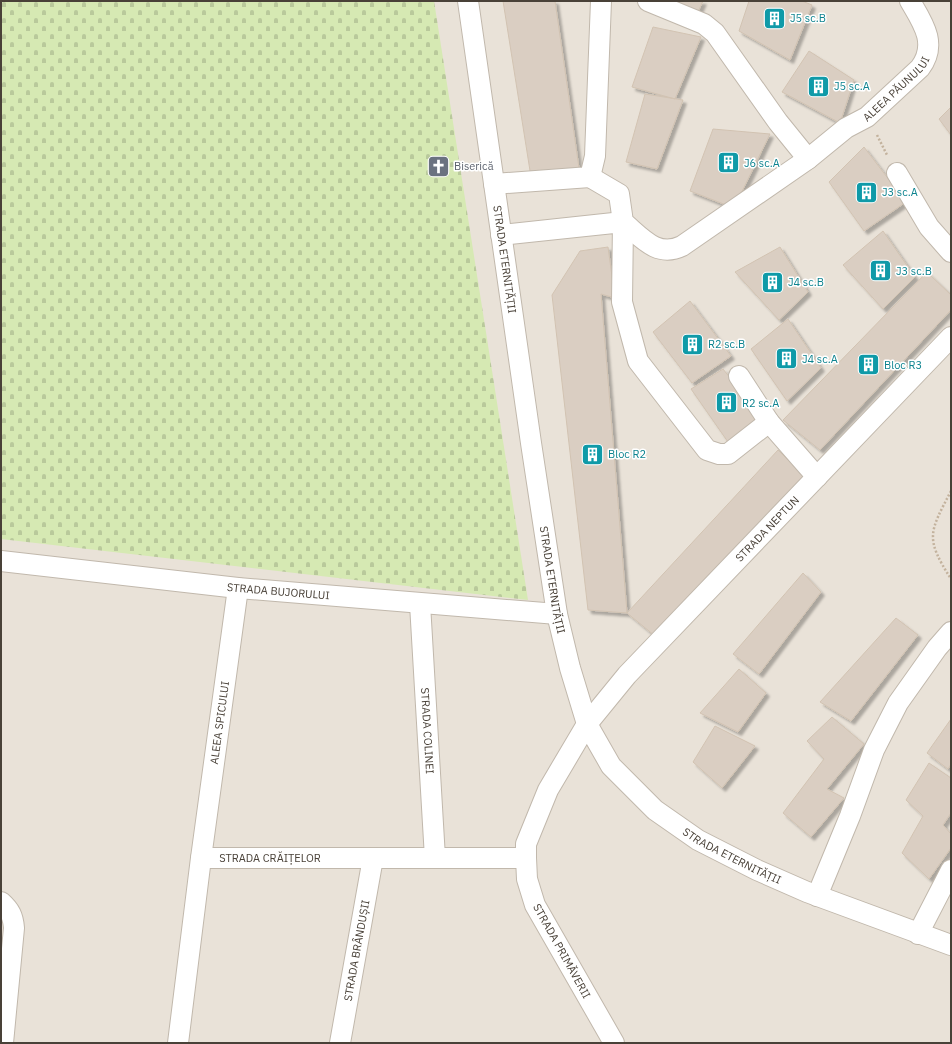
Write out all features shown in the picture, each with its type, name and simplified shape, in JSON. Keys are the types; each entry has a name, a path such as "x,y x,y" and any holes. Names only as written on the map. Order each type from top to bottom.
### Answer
{"street":[{"name":"STRADA ETERNITĂȚII","path":"468,1 557,614 570,668 588,724 611,766 655,810 698,840 758,870 817,896 951,945"},
{"path":"590,177 595,156 601,1"},
{"path":"648,1 704,24 715,33 778,122 808,159"},
{"name":"ALEEA PĂUNULUI","path":"867,117 920,68 926,59 929,46 927,34 910,1"},
{"path":"502,235 622,222 654,247 664,251 673,250 808,159 846,128 867,117"},
{"path":"897,173 930,227 951,252"},
{"path":"494,184 590,177 619,194 622,222 622,302 638,362 707,450 719,454 728,454 769,422"},
{"name":"STRADA NEPTUN","path":"588,724 626,675 951,337"},
{"path":"739,376 769,422 817,477"},
{"name":"STRADA BUJORULUI","path":"1,560 238,588 557,614"},
{"name":"ALEEA SPICULUI","path":"201,858 238,588"},
{"name":"STRADA COLINEI","path":"420,604 435,858"},
{"path":"817,896 850,816 877,743 898,703 937,648 951,632"},
{"name":"STRADA PRIMĂVERII","path":"588,724 548,790 526,844 527,879 535,905 614,1043"},
{"path":"178,1043 201,858"},
{"name":"STRADA CRĂIȚELOR","path":"201,858 526,858"},
{"name":"STRADA BRÂNDUȘII","path":"340,1043 373,858"},
{"path":"918,934 951,870"},
{"path":"1,902 8,908 12,916 14,928 3,1043"}],"path":[{"name":"ALEEA PĂUNULUI","path":"867,117 897,173"},
{"path":"951,491 937,518 931,539 937,557 951,579"}],"shaded area":[{"path":"1,1 951,1 951,1043 1,1043"}],"green space":[{"path":"1,1 434,1 528,600 1,539"}],"building":[{"path":"503,1 555,1 579,168 531,177"},
{"path":"672,1 703,1 697,14"},
{"name":"J5 sc.B","path":"749,1 802,1 812,5 790,60 739,31"},
{"path":"653,27 701,37 675,99 632,87"},
{"name":"J5 sc.A","path":"809,51 854,80 840,123 782,92"},
{"path":"645,94 683,100 657,169 626,162"},
{"path":"951,107 951,135 939,119"},
{"name":"J6 sc.A","path":"713,129 770,134 734,208 690,191"},
{"name":"J3 sc.A","path":"864,147 906,202 864,231 829,182"},
{"name":"J3 sc.B","path":"883,231 915,277 883,309 843,265"},
{"name":"Bloc R2","path":"608,247 615,298 601,294 627,613 588,610 552,295 580,251"},
{"name":"J4 sc.B","path":"780,247 808,292 779,320 735,272"},
{"name":"Bloc R3","path":"927,272 951,295 951,310 820,450 783,420"},
{"name":"R2 sc.B","path":"690,301 731,356 692,383 653,332"},
{"name":"J4 sc.A","path":"788,319 821,368 787,401 751,349"},
{"name":"R2 sc.A","path":"723,369 762,418 728,442 691,389"},
{"path":"778,450 804,476 655,636 627,613"},
{"path":"803,573 821,592 759,674 733,654"},
{"path":"896,618 918,635 851,721 820,702"},
{"path":"739,669 766,693 738,732 700,713"},
{"path":"832,717 864,744 827,789 844,798 811,837 783,813 824,759 807,741"},
{"path":"951,719 951,764 948,769 927,753"},
{"path":"715,726 755,746 722,788 693,762"},
{"path":"929,763 951,778 951,813 943,825 951,834 951,848 929,879 902,853 923,816 906,800"}],"place":[{"name":"J5 sc.B","path":"775,18"},
{"name":"J5 sc.A","path":"819,86"},
{"name":"J6 sc.A","path":"728,163"},
{"name":"Biserică","path":"438,166"},
{"name":"J3 sc.A","path":"867,192"},
{"name":"J3 sc.B","path":"880,271"},
{"name":"J4 sc.B","path":"773,282"},
{"name":"R2 sc.B","path":"692,344"},
{"name":"J4 sc.A","path":"786,359"},
{"name":"Bloc R3","path":"868,365"},
{"name":"R2 sc.A","path":"726,403"},
{"name":"Bloc R2","path":"592,454"}]}
